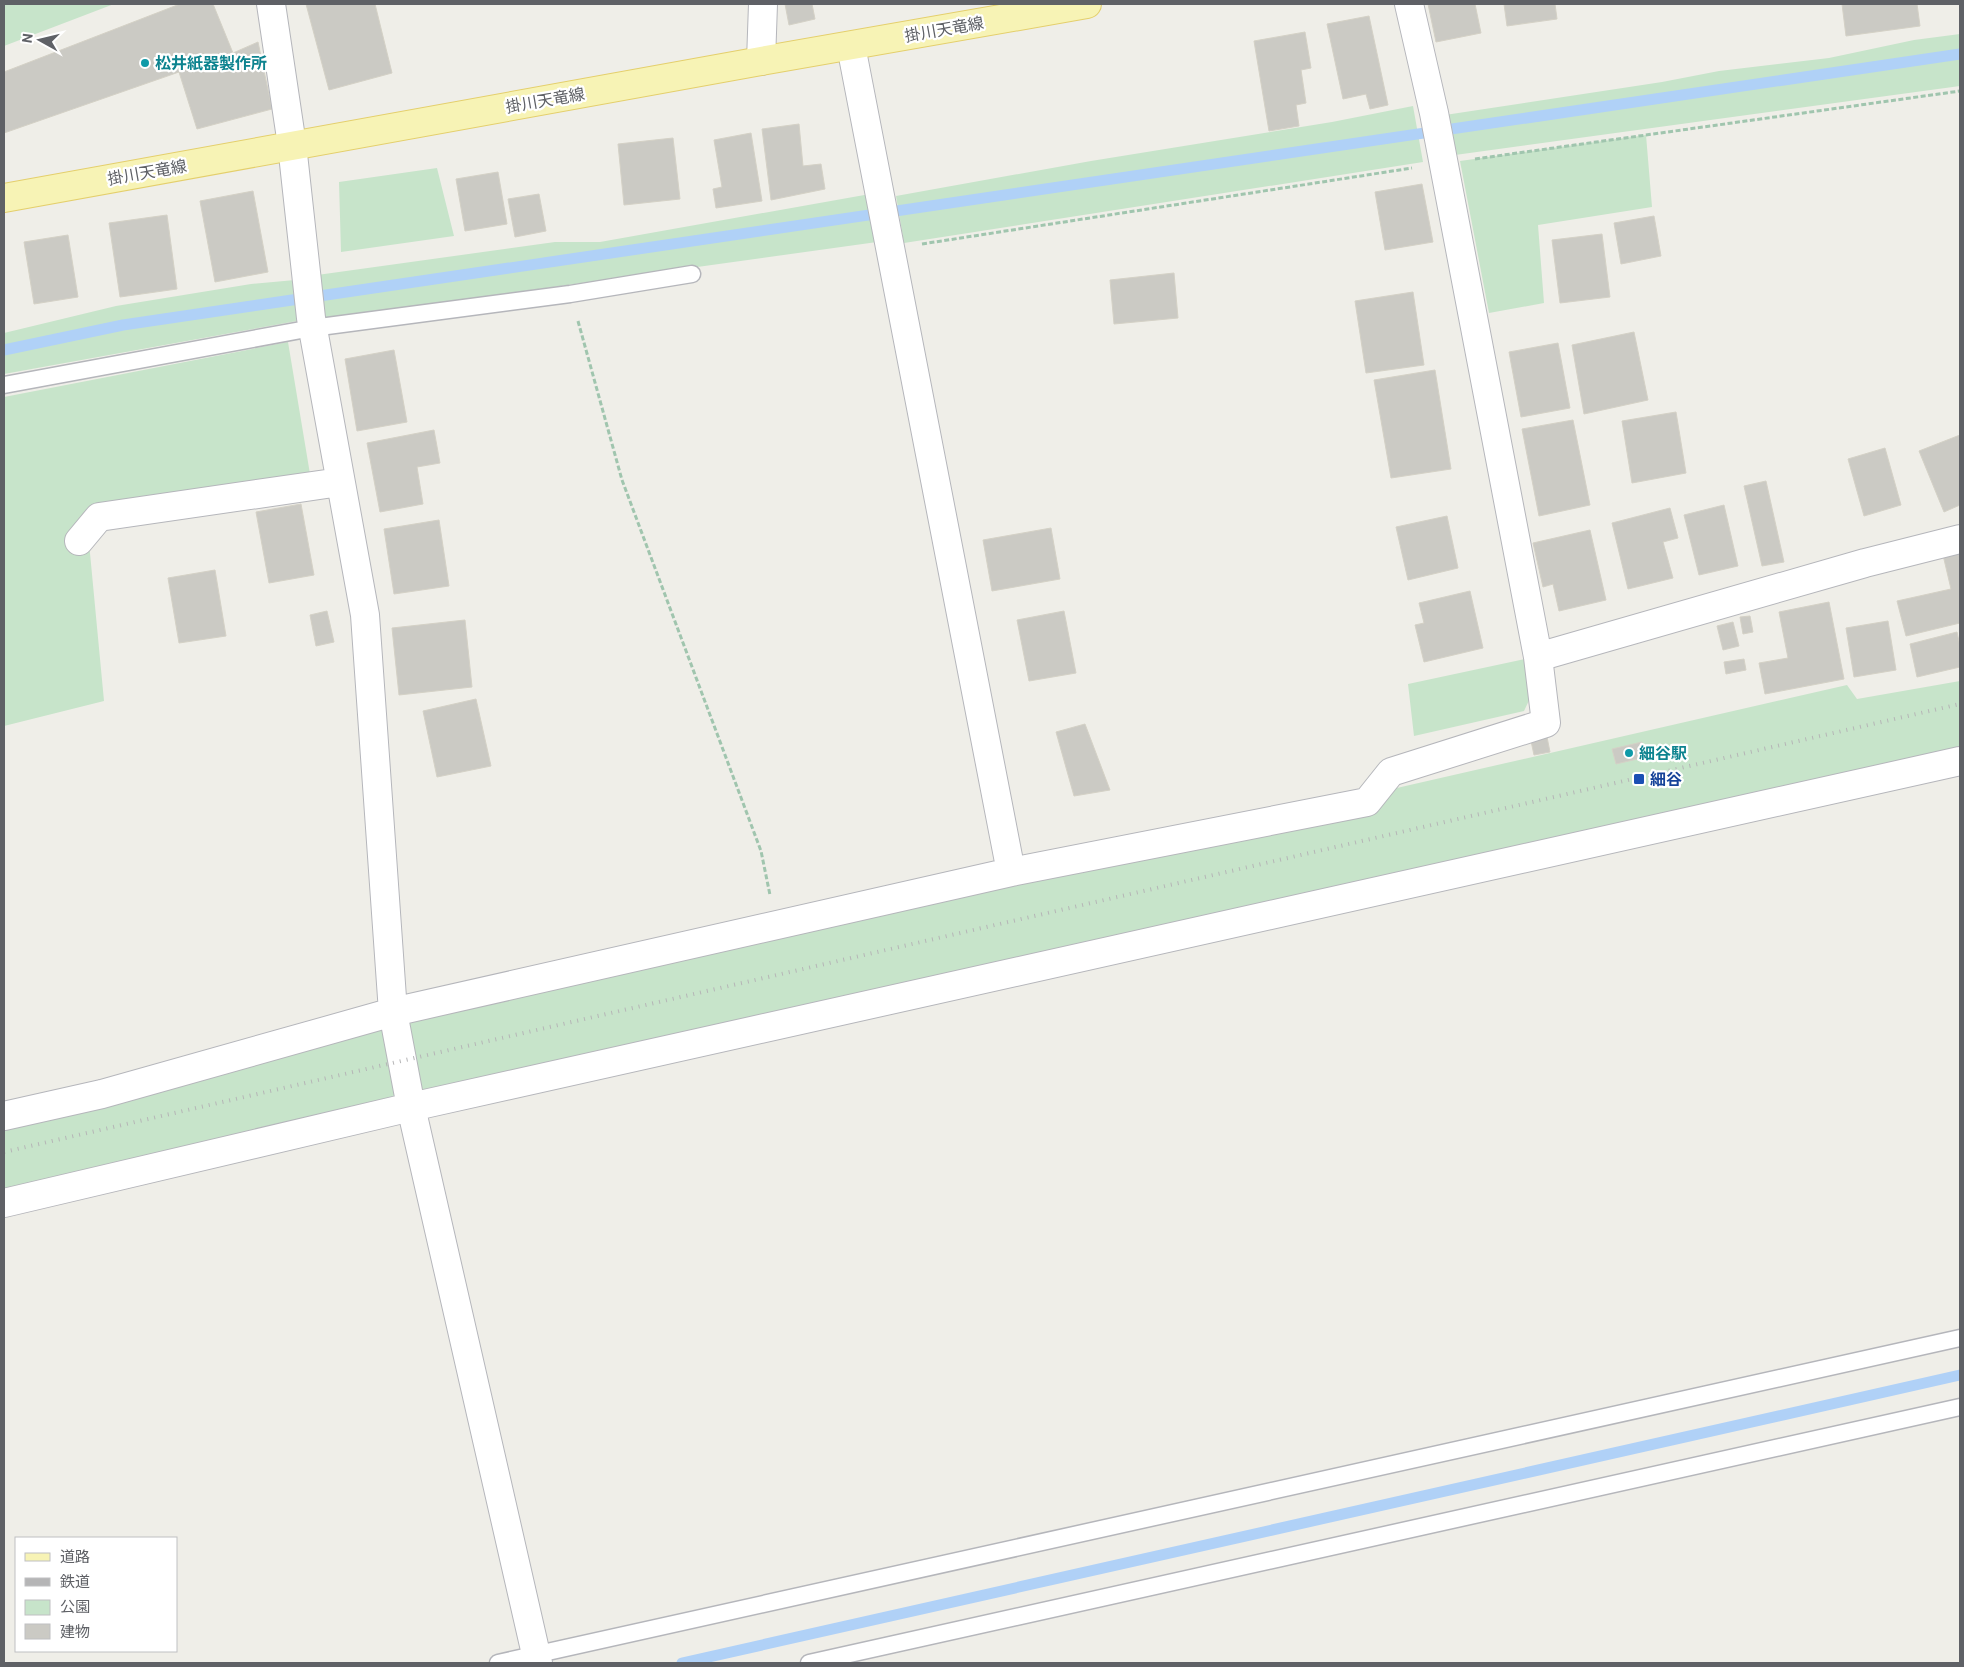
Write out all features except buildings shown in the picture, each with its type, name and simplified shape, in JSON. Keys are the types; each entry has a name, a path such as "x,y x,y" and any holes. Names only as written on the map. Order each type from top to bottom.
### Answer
{"main road":[{"name":"掛川天竜線","path":"4,198 1087,4"}],"street":[{"path":"271,4 292,145 311,323 364,615 393,1012 412,1107 537,1659"},
{"path":"761,61 763,4"},
{"path":"4,1116 102,1094 393,1012 1012,872 1367,802 1391,772 1546,723 1538,657 1434,113 1409,4"},
{"path":"851,46 887,240 1012,872"},
{"path":"79,541 99,517 340,482"},
{"path":"1538,657 1856,566 1960,539"},
{"path":"4,1202 412,1107 1960,761"}],"lane":[{"path":"4,385 311,323 570,294 692,274"},
{"path":"498,1663 537,1659 1960,1338"},
{"path":"809,1663 1960,1407"}],"path":[{"path":"570,294 622,480 761,851 776,925"}],"green space":[{"path":"4,4 114,4 4,46"},
{"path":"1960,34 1960,86 1455,155 1445,115 1662,82 1719,71 1829,58 1914,40"},
{"path":"1413,106 1423,162 904,243 896,196 1091,161 1332,122"},
{"path":"1646,135 1652,207 1538,225 1544,303 1489,313 1460,161"},
{"path":"437,168 454,236 341,252 339,182"},
{"path":"870,194 877,242 316,320 310,276 555,242 600,242"},
{"path":"295,280 297,321 4,374 4,333 116,306 251,284"},
{"path":"288,342 310,474 88,532 104,701 4,726 4,397"},
{"path":"1525,659 1533,692 1524,711 1414,736 1408,684"},
{"path":"1960,681 1960,748 1664,813 4,1194 4,1117 505,992 1847,685 1857,699"}],"waterway":[{"path":"4,350 123,325 1960,54"},
{"path":"682,1663 1960,1375"}],"railway":[{"path":"4,1152 1960,704"}],"place":[{"name":"松井紙器製作所","path":"145,63"},
{"name":"細谷駅","path":"1629,753"},
{"name":"細谷","path":"1639,779"}]}
